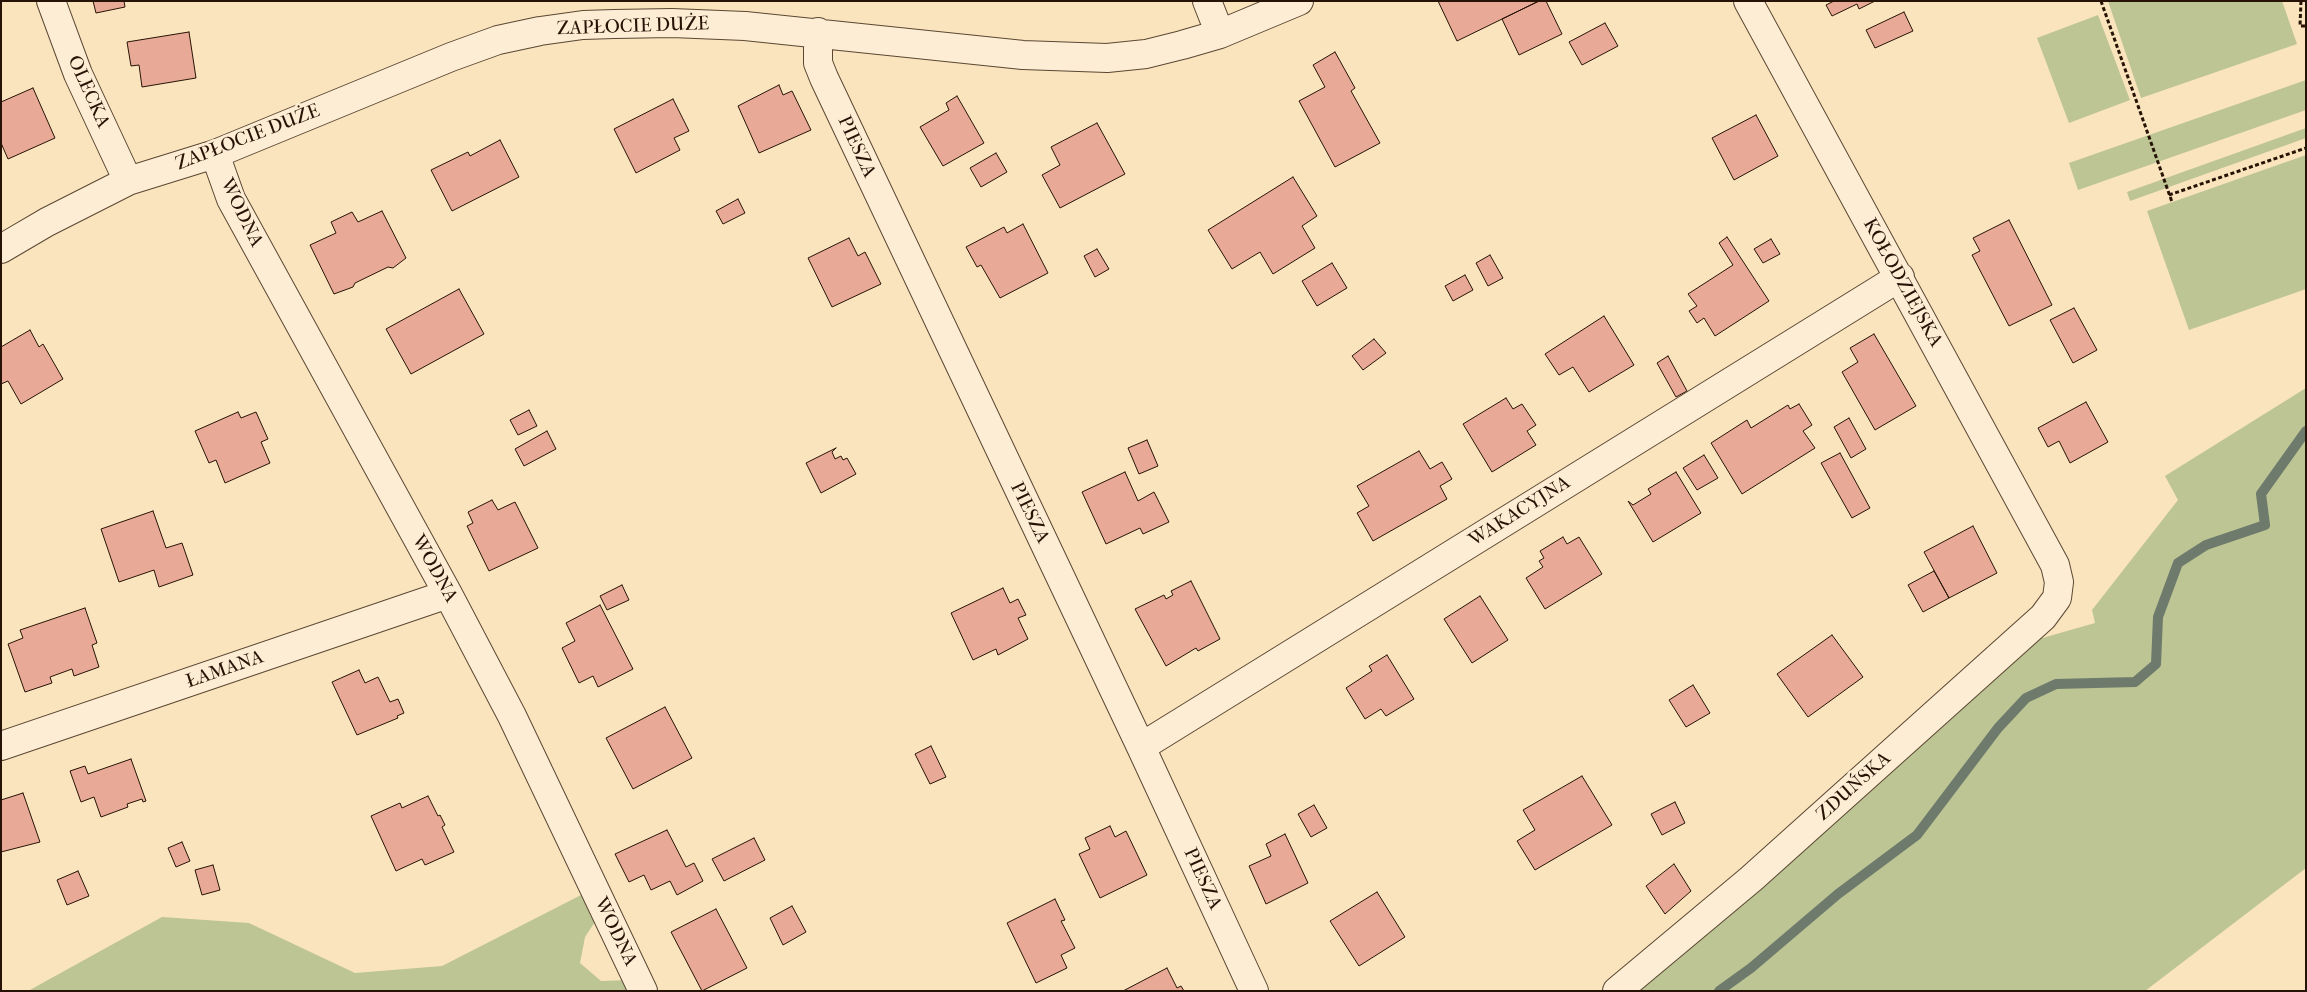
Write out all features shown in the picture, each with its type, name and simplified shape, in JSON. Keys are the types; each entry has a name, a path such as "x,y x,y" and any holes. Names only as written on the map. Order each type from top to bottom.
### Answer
{"street":[{"name":"OLECKA","path":"51,1 78,74 128,182"},
{"path":"1207,1 1220,34"},
{"name":"ZAPŁOCIE DUŻE","path":"2,247 80,204 128,182 214,154 451,57 498,40 540,31 583,25 672,23 818,32 977,51 1065,58 1107,58 1146,54 1220,34 1299,1"},
{"name":"KOŁODZIEJSKA","path":"1748,1 2055,564"},
{"name":"PIESZA","path":"818,32 818,64 824,78 1141,747 1254,991"},
{"name":"WODNA","path":"214,154 232,200 448,594 512,716 643,991"},
{"name":"WAKACYJNA","path":"1141,747 1900,277"},
{"name":"ZDUŃSKA","path":"1617,991 1751,879 2043,617 2057,598 2059,582 2055,564"},
{"name":"ŁAMANA","path":"1,746 448,594"}],"path":[{"path":"2101,1 2172,202"},
{"path":"2301,1 2300,26 2306,26"},
{"path":"2169,195 2306,148"}],"green space":[{"path":"2108,1 2282,1 2297,44 2141,98"},
{"path":"2098,15 2130,100 2069,123 2037,38"},
{"path":"2306,80 2306,110 2078,190 2069,163"},
{"path":"2306,128 2306,138 2130,201 2127,192"},
{"path":"2306,155 2306,289 2189,330 2147,211"},
{"path":"2306,388 2306,868 2145,991 1629,991 2032,641 2095,623 2092,610 2178,500 2165,476"},
{"path":"589,891 600,914 585,937 580,963 601,981 629,980 634,991 28,991 162,917 249,923 355,973 442,966"}],"building":[{"path":"93,1 124,1 125,7 96,13"},
{"path":"1438,1 1539,1 1457,41"},
{"path":"1539,1 1546,1 1562,34 1519,55 1502,19"},
{"path":"1834,1 1875,1 1859,9 1857,4 1832,16 1826,5"},
{"path":"1904,12 1913,31 1875,48 1866,30"},
{"path":"1605,23 1618,46 1582,65 1569,42"},
{"path":"189,32 196,78 142,87 139,65 131,66 127,42"},
{"path":"1335,52 1355,88 1351,91 1380,143 1335,167 1299,101 1325,87 1313,65"},
{"path":"779,85 783,95 792,91 811,130 759,153 738,106"},
{"path":"33,88 55,138 8,159 1,143 1,102"},
{"path":"957,96 984,143 943,166 920,127 949,110 946,103"},
{"path":"673,99 689,131 674,138 680,150 636,173 614,129"},
{"path":"1756,115 1778,156 1734,180 1712,138"},
{"path":"1097,123 1125,174 1060,208 1042,175 1060,165 1051,147"},
{"path":"500,140 519,177 452,211 431,170 468,152 470,156"},
{"path":"996,153 1007,172 981,187 970,168"},
{"path":"1293,177 1317,216 1302,226 1315,248 1273,274 1260,252 1232,269 1208,230"},
{"path":"738,199 745,213 723,224 716,211"},
{"path":"382,211 406,258 393,268 388,267 355,283 353,287 334,294 310,245 336,233 331,222 352,212 358,222"},
{"path":"2009,220 2052,305 2009,326 1972,255 1980,251 1973,238"},
{"path":"1023,224 1048,273 1000,298 981,265 977,267 966,247 1004,227 1007,233"},
{"path":"1727,237 1769,301 1715,336 1704,318 1697,323 1689,311 1697,306 1688,294 1733,265 1719,243"},
{"path":"849,238 858,256 865,252 881,284 832,307 808,258"},
{"path":"1771,239 1780,254 1763,263 1754,249"},
{"path":"1097,249 1109,269 1095,277 1084,256"},
{"path":"1490,255 1503,278 1488,286 1476,263"},
{"path":"1332,263 1347,288 1317,306 1302,281"},
{"path":"1465,275 1473,290 1453,301 1445,286"},
{"path":"459,289 484,334 411,374 386,329"},
{"path":"2074,308 2097,350 2073,363 2050,320"},
{"path":"1604,316 1634,365 1589,392 1573,367 1559,375 1545,354"},
{"path":"30,330 39,347 43,344 63,379 21,404 8,381 1,384 1,347"},
{"path":"1874,334 1916,406 1875,430 1842,372 1858,362 1850,348"},
{"path":"1374,339 1386,353 1363,370 1352,356"},
{"path":"1668,356 1687,391 1676,397 1657,363"},
{"path":"1506,398 1513,409 1522,404 1536,425 1527,431 1536,445 1492,472 1463,424"},
{"path":"2086,402 2108,442 2070,463 2059,441 2048,447 2038,428"},
{"path":"1799,404 1812,425 1803,431 1815,448 1742,494 1711,443 1747,420 1751,428 1788,405 1790,409"},
{"path":"529,410 537,426 518,435 510,420"},
{"path":"238,412 241,418 256,412 268,439 261,442 270,463 225,483 216,460 209,463 195,431"},
{"path":"1849,418 1866,449 1851,458 1834,427"},
{"path":"547,431 556,449 524,466 515,449"},
{"path":"1147,440 1158,466 1139,474 1128,448"},
{"path":"836,448 832,452 835,459 841,456 843,460 847,458 856,474 821,493 806,463"},
{"path":"1419,451 1430,469 1442,462 1452,479 1440,486 1447,499 1373,541 1357,513 1369,506 1357,486"},
{"path":"1840,453 1870,508 1852,518 1821,463"},
{"path":"1704,455 1718,478 1697,490 1683,468"},
{"path":"1125,472 1138,501 1154,492 1169,522 1143,534 1140,528 1106,544 1082,492"},
{"path":"1676,472 1701,513 1653,542 1628,501 1633,505 1651,494 1648,489"},
{"path":"492,500 498,510 515,502 538,548 489,571 467,526 473,523 468,512"},
{"path":"153,511 166,548 182,543 193,575 159,587 154,570 119,582 101,529"},
{"path":"1973,526 1997,573 1949,598 1924,552"},
{"path":"1563,537 1567,544 1579,537 1602,574 1545,609 1526,578 1543,567 1539,561 1544,558 1540,551"},
{"path":"1934,571 1949,598 1923,612 1908,585"},
{"path":"1191,581 1220,639 1198,651 1196,648 1166,666 1135,609 1164,595 1166,599 1173,595 1171,591"},
{"path":"622,585 629,600 607,610 600,596"},
{"path":"1003,588 1010,603 1018,599 1026,615 1018,618 1028,639 998,655 996,649 973,660 951,613"},
{"path":"1480,596 1508,640 1472,663 1444,619"},
{"path":"600,605 633,669 598,687 593,676 579,683 562,648 575,641 566,623"},
{"path":"85,608 97,643 92,645 99,667 74,676 72,669 50,677 52,683 25,692 8,644 23,638 20,630"},
{"path":"1832,635 1863,677 1808,717 1777,674"},
{"path":"1387,655 1414,699 1386,716 1381,709 1365,719 1346,688 1372,671 1369,666"},
{"path":"359,670 365,683 378,677 390,702 398,699 404,713 397,716 398,718 357,735 332,682"},
{"path":"1693,685 1710,713 1686,727 1669,700"},
{"path":"665,707 692,758 633,789 606,738"},
{"path":"931,746 946,777 930,784 915,754"},
{"path":"131,759 146,801 143,802 142,799 127,804 128,807 101,817 94,797 81,802 70,771 85,766 88,774"},
{"path":"1582,776 1612,825 1535,870 1517,841 1535,830 1523,810"},
{"path":"23,793 40,842 1,852 1,800"},
{"path":"428,796 445,825 442,827 454,852 425,865 422,859 396,871 371,816 400,803 402,808"},
{"path":"1675,802 1685,823 1662,835 1651,814"},
{"path":"1314,805 1327,828 1311,837 1298,814"},
{"path":"1110,826 1115,837 1126,831 1147,875 1100,898 1079,854 1090,849 1085,838"},
{"path":"667,830 686,867 694,863 703,881 677,895 670,881 651,890 644,875 629,882 615,854"},
{"path":"1285,834 1308,883 1266,904 1249,866 1271,856 1266,844"},
{"path":"754,838 765,860 724,881 712,859"},
{"path":"182,842 190,861 176,867 168,848"},
{"path":"1674,864 1691,891 1665,914 1646,886"},
{"path":"213,865 220,890 202,895 195,870"},
{"path":"78,871 89,896 67,905 57,880"},
{"path":"1377,892 1405,937 1359,966 1330,921"},
{"path":"1055,899 1065,920 1061,921 1075,948 1061,955 1067,968 1036,983 1007,923"},
{"path":"792,906 806,932 783,945 770,918"},
{"path":"716,909 747,968 702,991 671,932"},
{"path":"1167,968 1177,988 1181,986 1184,991 1123,991"}],"waterway":[{"path":"1719,991 1751,968 1838,894 1917,835 1998,728 2026,698 2056,684 2135,682 2156,664 2158,617 2178,563 2206,545 2265,525 2261,494 2306,431"}]}
